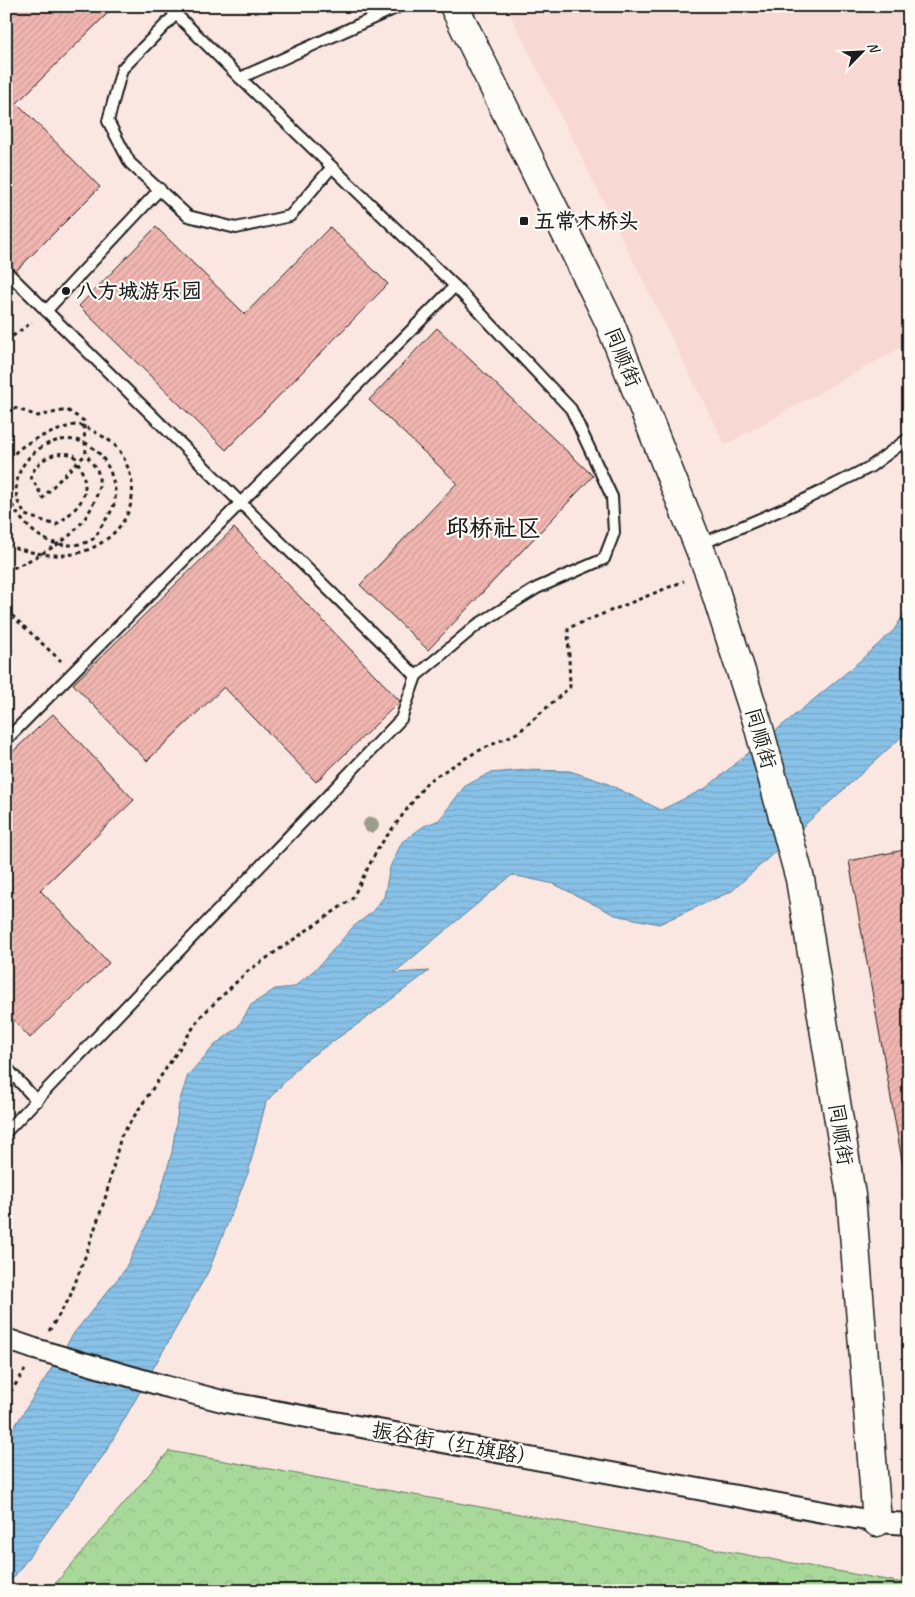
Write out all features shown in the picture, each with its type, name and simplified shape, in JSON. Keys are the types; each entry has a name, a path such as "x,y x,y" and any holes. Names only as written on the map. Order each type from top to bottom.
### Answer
{"street":[{"name":"同顺街","path":"454,6 609,321 709,572 757,721 800,879 851,1195 877,1522"},
{"name":"振谷街（红旗路）","path":"6,1339 36,1350 226,1402 877,1522 909,1524"}],"lane":[{"path":"240,78 400,6"},
{"path":"6,1132 401,719 416,676 477,625 537,588 604,560 614,533 612,497 571,409 455,286 172,10 122,69 108,121 130,163 188,216 236,228 290,216 332,167"},
{"path":"46,311 160,189"},
{"path":"6,271 416,676"},
{"path":"6,740 455,286"},
{"path":"698,546 837,484 870,467 909,438"},
{"path":"6,1066 37,1101"}],"path":[{"path":"6,341 46,311"},
{"path":"6,405 38,416 67,410 84,421 86,454 97,471 98,484 95,500 81,523 70,535 40,554 6,571"},
{"path":"6,467 10,457 42,435 69,424 84,426 118,446 133,482 130,509 118,531 95,546 66,555 23,551 6,544"},
{"path":"6,492 12,507 33,531 45,541 56,544 84,544 96,536 111,515 116,501 110,473 97,448 72,438 49,444 27,457 17,482 17,499 25,515 56,525 75,512 84,499 86,486 78,462 74,455 66,452 43,459 34,468 31,477 43,498 53,485 78,462 86,454"},
{"path":"6,1399 69,1299 104,1199 121,1136 201,1016 248,971 352,899 378,848 428,781 476,752 519,732 570,687 568,628 709,572"},
{"path":"6,610 74,672"}],"shaded area":[{"path":"506,6 909,6 909,343 725,445"}],"green space":[{"path":"169,1451 909,1584 909,1591 49,1591"}],"water":[{"path":"909,606 909,730 732,891 659,924 615,915 554,884 512,875 394,973 429,971 303,1062 266,1102 248,1173 208,1272 105,1453 6,1588 6,1440 74,1333 124,1271 141,1237 159,1198 172,1152 179,1103 188,1075 215,1045 238,1027 251,1005 275,989 294,987 319,966 353,927 371,913 384,897 390,867 402,842 424,826 439,820 465,786 490,773 526,770 570,771 606,783 661,810 706,788 852,668 894,630"}],"building":[{"path":"6,6 111,6 113,8 17,103 100,187 14,273 6,266"},
{"path":"156,227 245,314 330,227 388,284 226,450 79,306"},
{"path":"437,328 593,476 428,650 360,585 457,483 369,400"},
{"path":"234,528 400,701 316,782 224,687 147,761 73,684"},
{"path":"53,714 134,800 40,890 109,963 30,1038 6,1012 6,758"},
{"path":"909,849 909,1200 849,861"}],"place":[{"name":"五常木桥头","path":"524,221"},
{"name":"八方城游乐园","path":"66,291"}],"district":[{"name":"邱桥社区","path":"493,528"}]}
